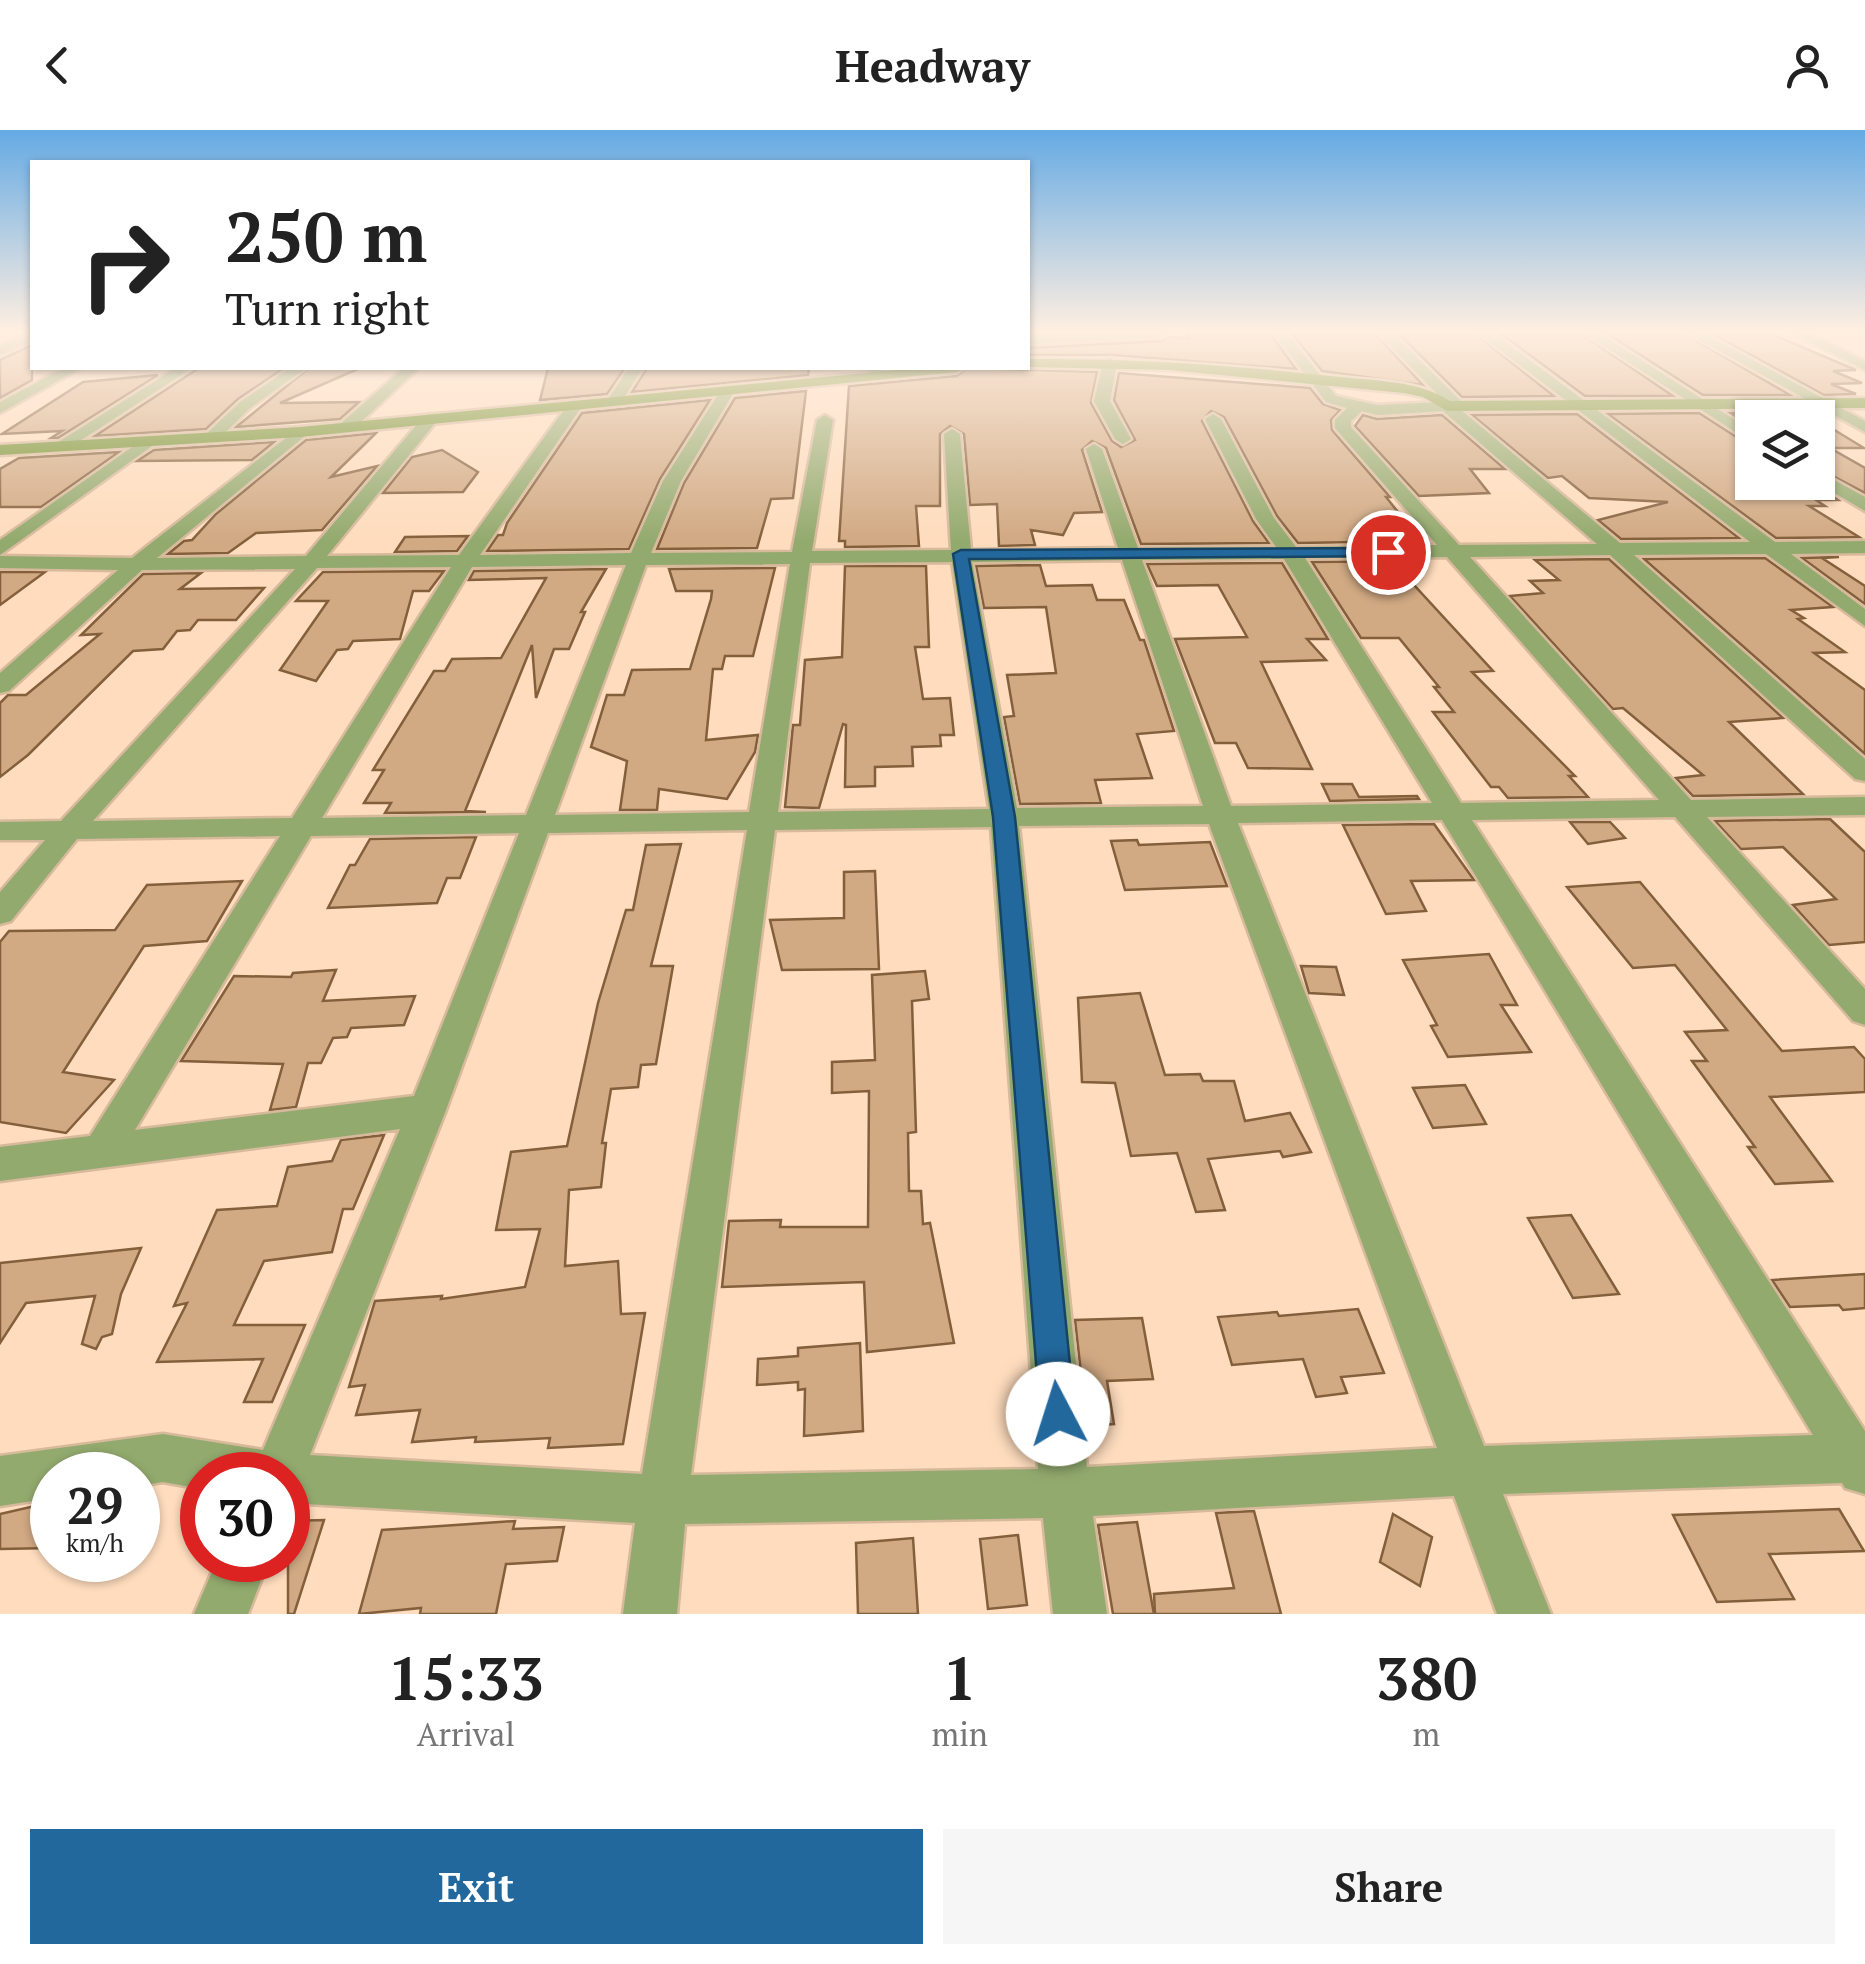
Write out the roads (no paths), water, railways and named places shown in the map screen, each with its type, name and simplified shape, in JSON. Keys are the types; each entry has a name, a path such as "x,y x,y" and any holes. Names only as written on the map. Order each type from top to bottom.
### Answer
{"street":[{"path":"60,446 131,402"},
{"path":"212,437 248,402"},
{"path":"345,428 374,402"},
{"path":"3,451 300,432 611,402"},
{"path":"286,1452 427,1110 638,558 672,481 720,402"},
{"path":"1103,402 1123,438"},
{"path":"1340,402 1377,410 1574,403 1735,404"},
{"path":"1445,402 1452,406"},
{"path":"1449,402 1865,773"},
{"path":"1692,402 1735,428"},
{"path":"1574,403 1865,618"},
{"path":"1835,403 1865,403"},
{"path":"102,1151 465,561 574,406"},
{"path":"1356,408 1342,420 1344,428 1865,1012"},
{"path":"1835,411 1865,427"},
{"path":"1213,418 1265,519 1291,553 1861,1464"},
{"path":"0,913 68,830 312,562 430,419"},
{"path":"650,1614 663,1500 801,555 825,420"},
{"path":"0,686 137,564 300,432"},
{"path":"952,434 961,554 1004,817 1065,1493 1080,1614"},
{"path":"0,549 151,441"},
{"path":"1094,448 1220,814 1524,1614"},
{"path":"1835,486 1865,505"},
{"path":"0,562 137,564 1865,547"},
{"path":"0,831 1865,806"},
{"path":"0,1164 427,1110"},
{"path":"0,1481 163,1458 180,1461"},
{"path":"310,1479 663,1500 1065,1493 1469,1471 1861,1464"},
{"path":"221,1614 234,1582"}]}
